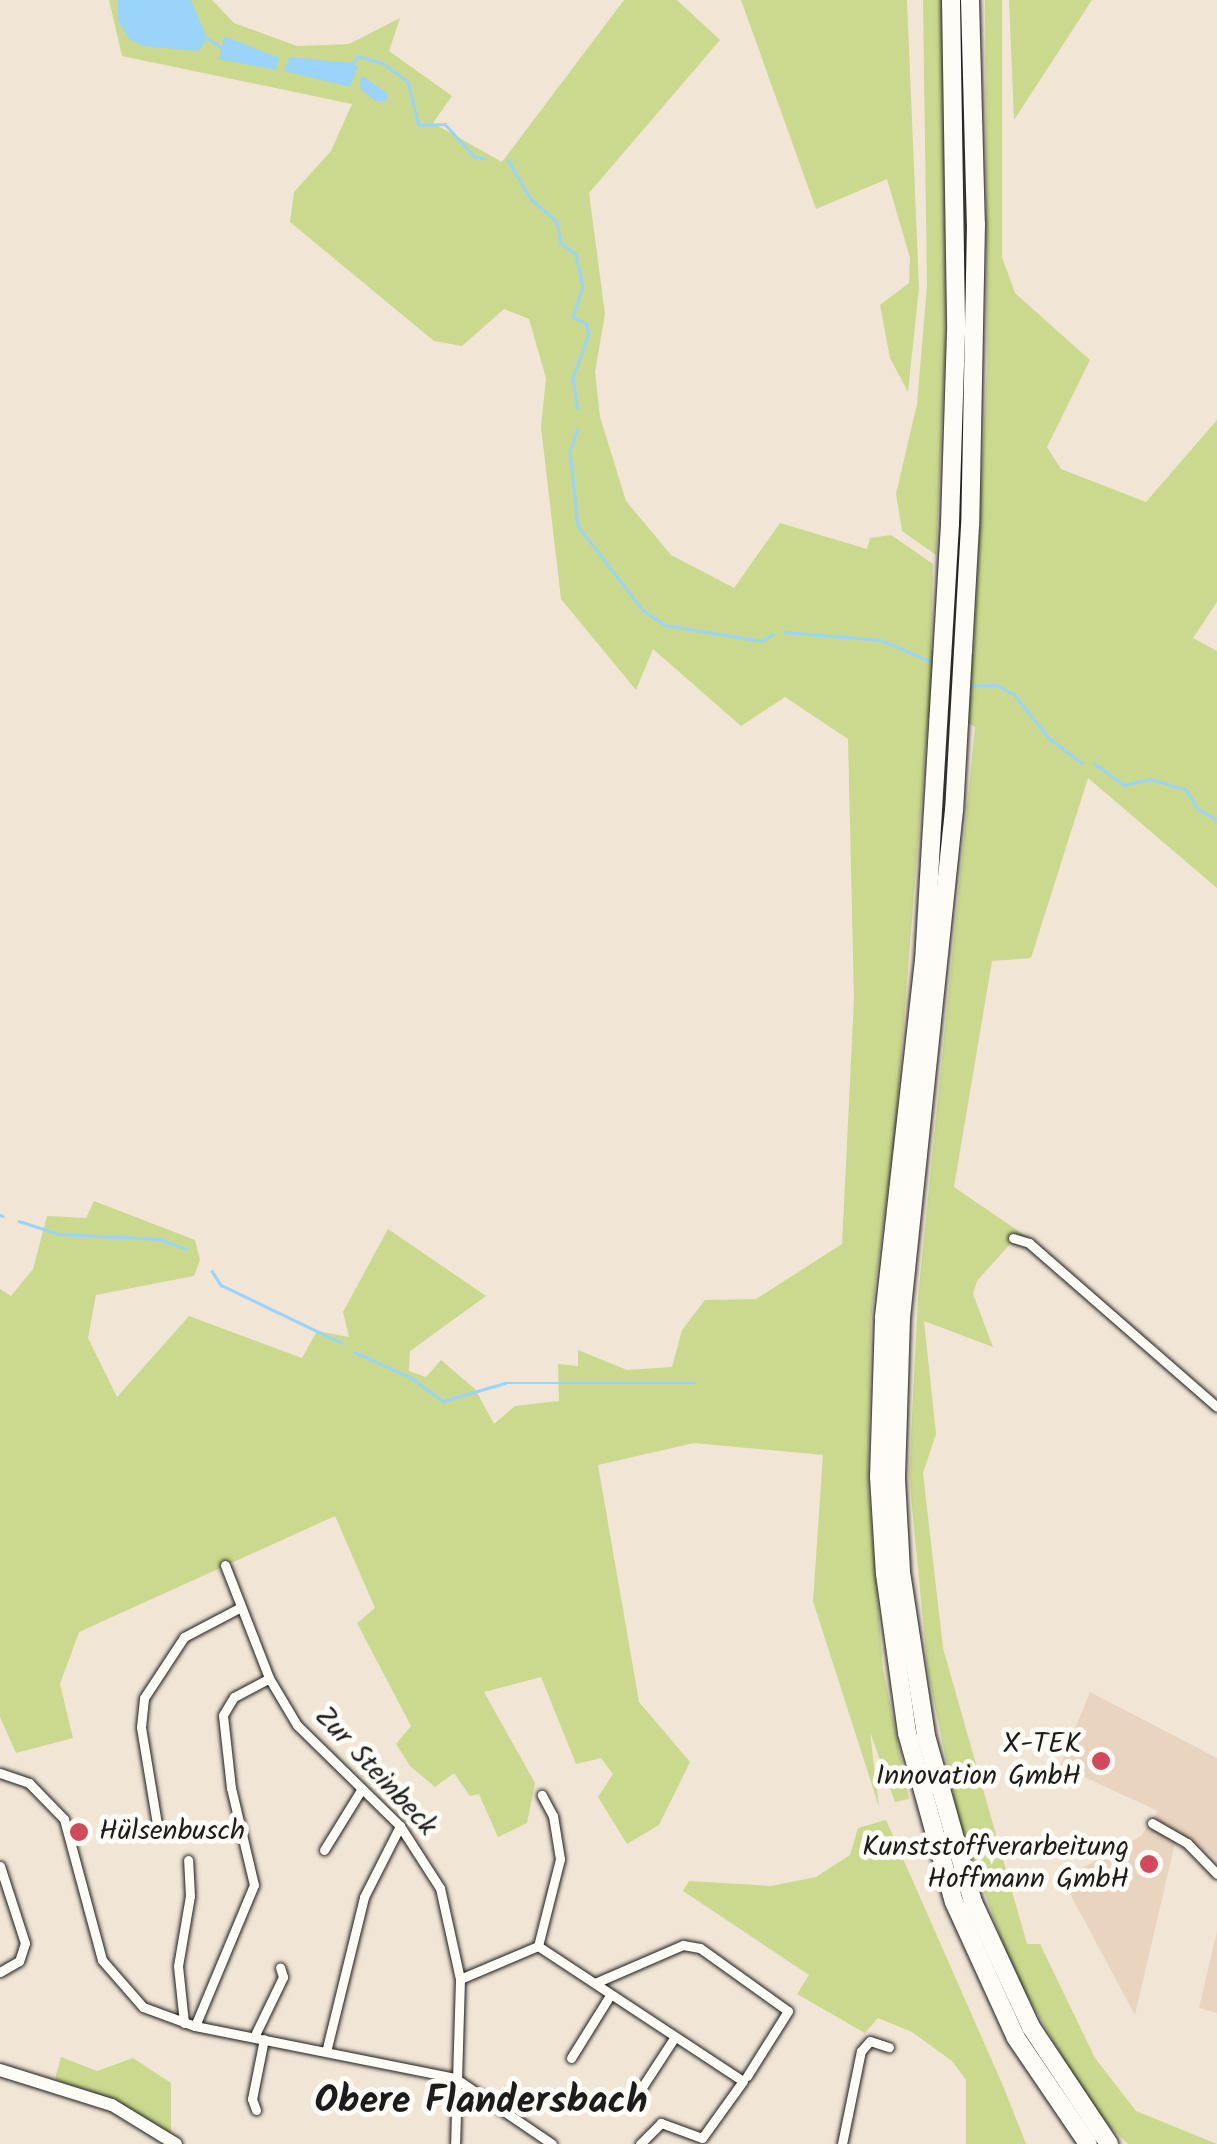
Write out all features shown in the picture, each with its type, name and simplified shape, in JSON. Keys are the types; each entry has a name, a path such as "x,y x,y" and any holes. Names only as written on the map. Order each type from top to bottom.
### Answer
{"highway":[{"path":"951,0 956,332 944,809 884,1318 879,1477 885,1574 907,1733 954,1902 1016,2038 1088,2144"},
{"path":"970,0 976,224 970,526 896,1402 898,1516 911,1660 948,1825 973,1902 1030,2028 1109,2144"}],"main road":[{"path":"0,2070 112,2106 176,2144"}],"street":[{"path":"1013,1238 1029,1244 1214,1404"},
{"name":"Zur Steinbeck","path":"225,1565 269,1678 312,1744 400,1826 440,1888 460,1979 454,2144"},
{"path":"157,1824 142,1727 144,1698 184,1637 241,1607"},
{"path":"190,2025 254,1885 230,1788 223,1716 234,1696 269,1678"},
{"path":"0,1773 30,1783 64,1820 96,1945 110,1974 144,2006 190,2025 456,2078 552,2144"},
{"path":"324,1850 361,1790"},
{"path":"538,1946 560,1859 542,1795"},
{"path":"1152,1823 1187,1844 1217,1874"},
{"path":"326,2052 364,1897 400,1826"},
{"path":"188,1860 190,1896 178,1966 190,2025"},
{"path":"0,1866 25,1943 19,1961 0,1972"},
{"path":"460,1979 538,1946"},
{"path":"538,1946 595,1983 609,1997 745,2079"},
{"path":"595,1983 683,1946 700,1948 788,2011 702,2138 660,2123 640,2144"},
{"path":"256,2110 252,2099 259,2038 283,1977 280,1967"},
{"path":"571,2058 609,1997"},
{"path":"633,2100 674,2038"},
{"path":"842,2144 861,2051 870,2041 890,2047"}],"shaded area":[{"path":"1090,1692 1217,1758 1217,1859 1188,1837 1175,1843 1135,2015 1062,1879 1141,1836 1158,1811 1060,1766"},
{"path":"1217,1931 1217,2013 1199,2008"}],"green space":[{"path":"109,0 212,0 234,23 297,46 349,44 400,18 389,51 452,96 433,123 502,162 624,0 677,0 720,40 589,193 605,314 595,372 600,417 626,501 671,555 734,588 780,523 867,549 870,538 891,535 933,564 931,651 974,654 987,363 985,0 1002,0 1002,257 1015,293 1090,360 1047,447 1061,469 1146,502 1217,420 1217,602 1193,638 1217,651 1217,888 1088,778 1031,958 992,961 954,1187 1033,1241 1028,1248 1010,1244 977,1281 973,1294 993,1347 924,1321 936,1434 923,1473 943,1648 1027,1944 1040,1944 1095,2058 1136,2111 1217,2144 1128,2144 1094,2111 1014,1973 960,1826 928,1673 909,1476 918,1297 975,727 968,723 928,718 895,1133 871,1318 868,1483 883,1668 909,1799 895,1802 870,1732 879,1807 813,1601 823,1455 694,1443 598,1465 639,1702 690,1762 659,1825 627,1844 598,1797 613,1774 601,1758 576,1764 541,1677 484,1692 535,1783 527,1823 498,1837 479,1794 470,1796 454,1773 435,1787 410,1766 396,1744 411,1726 357,1623 375,1608 335,1516 79,1632 60,1684 73,1738 16,1753 0,1717 0,1289 11,1296 33,1269 47,1216 86,1218 94,1201 195,1240 200,1260 194,1276 96,1295 88,1338 117,1397 189,1316 302,1358 317,1331 349,1337 343,1312 388,1229 486,1296 410,1351 409,1371 426,1377 441,1360 475,1389 494,1424 515,1406 559,1401 558,1364 578,1366 578,1350 627,1370 672,1367 682,1330 705,1300 756,1299 842,1244 854,999 848,739 785,697 741,726 653,649 636,690 561,599 541,427 546,378 529,319 504,309 462,346 434,341 290,222 294,192 331,151 352,104 122,56"},
{"path":"741,0 907,0 919,288 908,392 890,358 880,305 909,283 910,258 887,179 816,209"},
{"path":"923,0 942,0 944,77 945,352 936,555 902,531 896,494 917,404 927,286"},
{"path":"1009,0 1092,0 1014,120"},
{"path":"886,1820 1026,2144 966,2144 966,2080 952,2061 912,2032 878,2018 865,2033 797,1994 809,1975 683,1891 689,1881 771,1886 816,1877 850,1855 858,1828"},
{"path":"61,2057 97,2071 133,2058 171,2083 171,2135 118,2103 55,2079"}],"water":[{"path":"118,0 191,0 207,38 199,51 143,46 129,39 118,21"},
{"path":"224,36 279,58 276,70 219,59"},
{"path":"290,57 358,66 350,87 284,71"},
{"path":"361,75 387,93 387,101 375,101 360,88"}],"waterway":[{"path":"207,38 221,47"},
{"path":"352,63 358,56 383,63 408,82 419,125 445,124 475,157 484,158"},
{"path":"508,160 531,199 557,222 561,243 576,254 583,286 573,317 586,323 589,334 573,378 578,408"},
{"path":"578,429 570,451 578,526 643,610 665,625 762,641 773,634"},
{"path":"784,632 881,640 935,663"},
{"path":"968,686 996,685 1014,694 1049,738 1082,763"},
{"path":"1094,763 1124,785 1150,779 1186,789 1198,809 1217,820"},
{"path":"19,1221 59,1234 159,1239 186,1249"},
{"path":"212,1271 221,1285 342,1343"},
{"path":"354,1352 412,1378 443,1401 505,1383 696,1383"}],"place":[{"name":"X-TEK Innovation GmbH","path":"1101,1761"},
{"name":"Hülsenbusch","path":"79,1832"},
{"name":"Kunststoffverarbeitung Hoffmann GmbH","path":"1149,1864"}],"district":[{"name":"Obere Flandersbach","path":"481,2103"}]}
